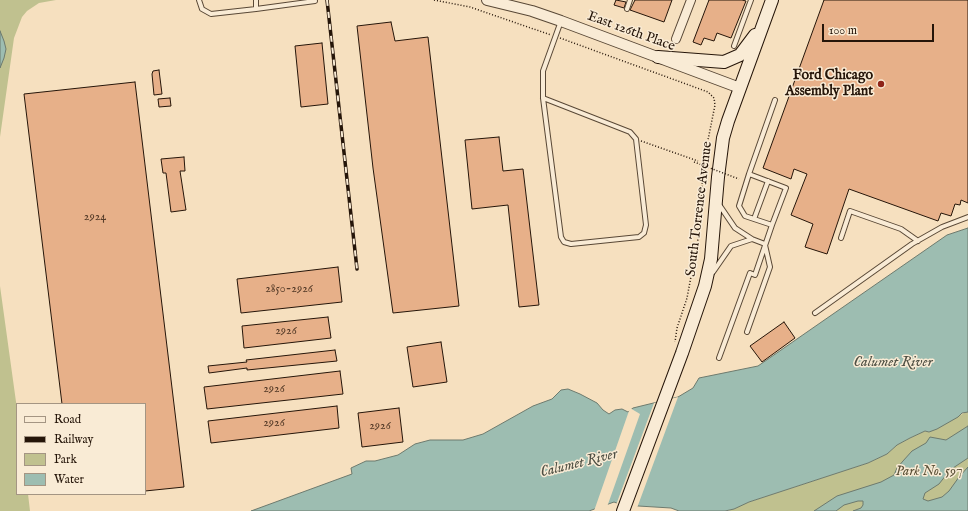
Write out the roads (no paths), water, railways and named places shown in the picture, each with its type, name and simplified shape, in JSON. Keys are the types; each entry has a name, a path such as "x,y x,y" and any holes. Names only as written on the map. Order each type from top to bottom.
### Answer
{"main road":[{"name":"South Torrence Avenue","path":"624,511 707,278 714,238 719,166 724,138 728,121 772,0"},
{"path":"658,57 724,62 740,55 762,26"}],"street":[{"name":"East 126th Place","path":"487,0 561,21 740,88"},
{"path":"676,39 691,0"}],"lane":[{"path":"199,0 202,9 211,14 315,1"},
{"path":"256,0 256,9"},
{"path":"627,9 630,0"},
{"path":"734,46 751,0"},
{"path":"543,98 630,132 636,139 646,225 644,233 639,237 571,244 564,242 561,237 543,98 543,71 561,21"},
{"path":"772,225 745,216 739,206 775,100"},
{"path":"719,358 750,273 755,275 786,188 749,174"},
{"path":"754,219 768,181"},
{"path":"716,200 721,210 735,228 752,240 765,244"},
{"path":"840,238 850,211 901,229 918,241"},
{"path":"815,313 918,241 942,227 968,217"},
{"path":"707,278 731,246 752,240"},
{"path":"747,332 770,267 765,244"}],"water":[{"path":"0,31 6,49 0,68"},
{"name":"Calumet River","path":"968,228 968,412 962,413 958,417 937,429 929,432 925,431 910,438 897,445 887,454 868,463 725,511 679,511 671,508 622,505 614,502 589,511 251,511 352,474 351,468 366,461 375,461 398,455 415,444 430,440 463,440 483,434 533,406 552,399 561,390 568,389 580,394 597,403 609,414 615,410 622,409 628,412 633,408 678,397 693,388 699,378 758,366 947,235"},
{"path":"968,426 968,458 950,470 939,484 925,493 923,499 928,501 942,497 949,491 968,467 968,511 853,511 861,508 863,505 863,501 858,501 844,505 836,511 814,511 837,496 881,482 894,475 897,468 912,451 926,443 930,437 946,440"}],"railway":[{"path":"327,0 357,269"}],"place":[{"name":"Ford Chicago Assembly Plant","path":"881,84"}],"park label":[{"name":"Park No. 597","path":"929,472"}]}
